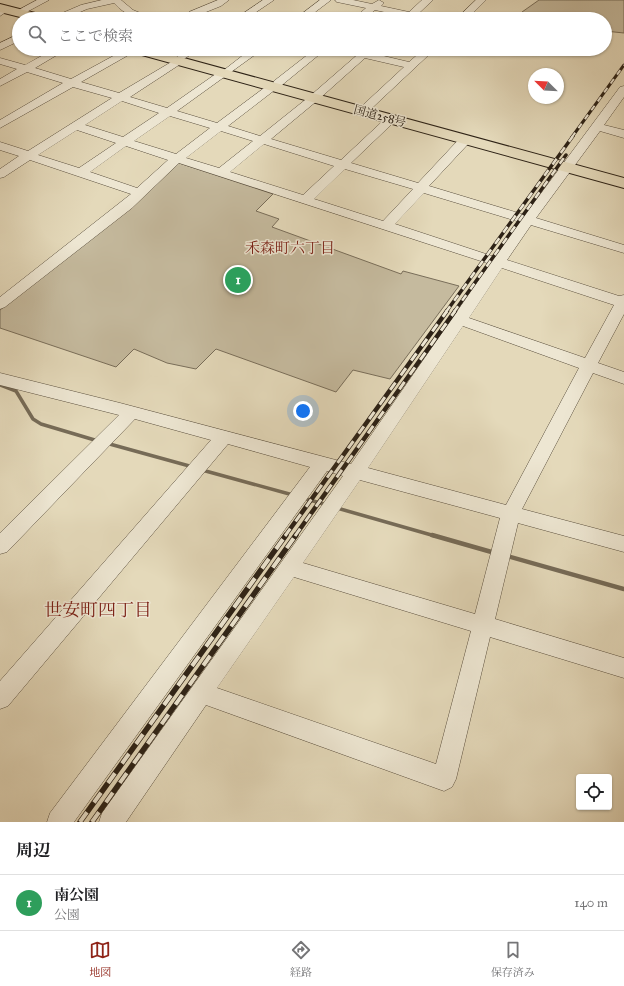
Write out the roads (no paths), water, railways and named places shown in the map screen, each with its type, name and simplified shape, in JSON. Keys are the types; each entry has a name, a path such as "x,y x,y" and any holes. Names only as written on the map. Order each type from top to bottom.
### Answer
{"highway":[{"path":"0,11 12,14"},
{"name":"国道258号","path":"166,56 316,96 465,140 569,165 624,176"},
{"name":"国道258号","path":"172,56 180,59"},
{"name":"国道258号","path":"316,96 367,107 569,165 624,183"}],"street":[{"path":"28,12 44,0"},
{"path":"72,12 84,7 115,0 128,12"},
{"path":"197,12 224,0"},
{"path":"251,12 269,0"},
{"path":"310,12 326,0"},
{"path":"340,0 390,12"},
{"path":"367,12 382,0"},
{"path":"414,12 428,0"},
{"path":"468,12 481,0"},
{"path":"0,47 12,41"},
{"path":"0,83 49,56"},
{"path":"0,125 120,56"},
{"path":"0,174 184,56"},
{"path":"80,173 248,56"},
{"path":"0,304 68,253 140,193 177,159 312,56"},
{"path":"221,173 316,96 362,56"},
{"path":"380,56 412,66"},
{"path":"367,107 423,56"},
{"path":"0,61 624,249"},
{"path":"111,822 290,567 498,263 597,127 620,102 624,89"},
{"path":"305,200 391,119"},
{"path":"76,126 498,263 624,302 588,366 519,496 511,514 444,779 201,693"},
{"path":"597,127 624,134"},
{"path":"386,226 465,140"},
{"path":"0,146 140,193"},
{"path":"460,320 624,378"},
{"path":"0,379 624,544"},
{"path":"0,546 131,413"},
{"path":"0,698 224,437"},
{"path":"58,822 322,464"},
{"path":"290,567 624,668"}],"waterway":[{"path":"0,385 16,391 33,419 41,424 98,441"},
{"path":"106,443 193,467"},
{"path":"202,470 293,495"},
{"path":"303,498 327,505"},
{"path":"337,508 435,536"},
{"path":"432,535 495,553"},
{"path":"507,556 624,589"}],"railway":[{"path":"572,137 624,65"},
{"path":"446,312 573,136"},
{"path":"454,312 566,155"},
{"path":"285,536 447,311"},
{"path":"295,536 455,311"},
{"path":"80,822 286,535"},
{"path":"92,822 296,535"}],"place":[{"name":"南公園","path":"238,280"}],"district":[{"name":"禾森町六丁目","path":"290,248"},
{"name":"世安町四丁目","path":"98,610"}]}
